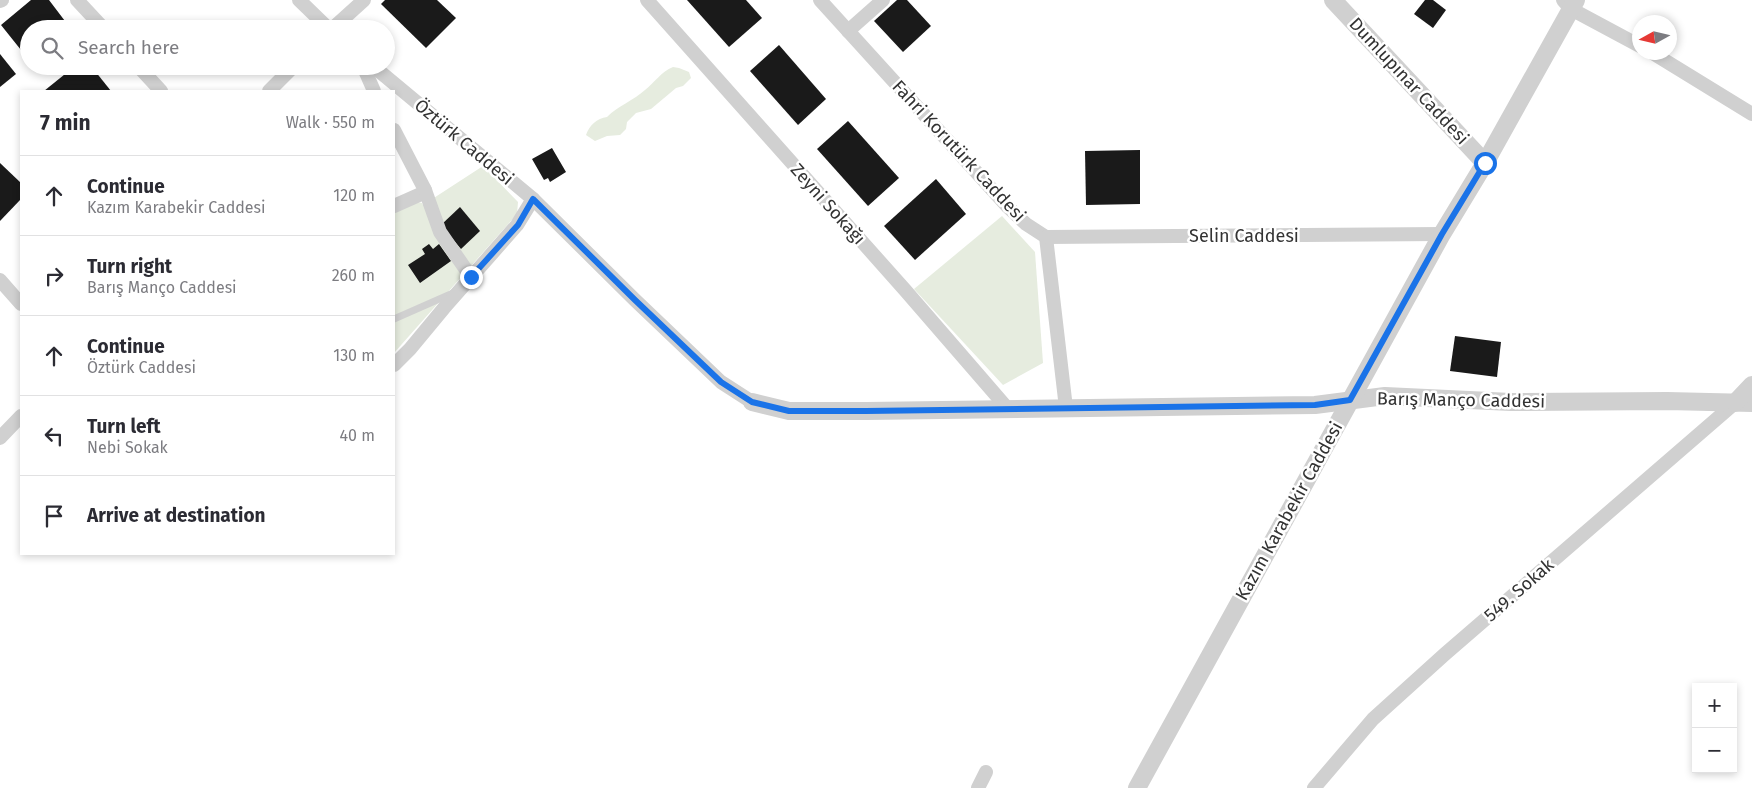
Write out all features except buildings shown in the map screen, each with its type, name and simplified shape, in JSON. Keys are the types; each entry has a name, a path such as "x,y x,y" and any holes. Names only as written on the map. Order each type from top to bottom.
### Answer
{"street":[{"path":"77,0 96,20"},
{"path":"298,0 319,20"},
{"path":"342,20 364,0"},
{"name":"Zeyni Sokağı","path":"647,0 899,283 1008,409"},
{"name":"Fahri Korutürk Caddesi","path":"820,0 1008,207 1026,224 1046,237"},
{"path":"848,31 883,0"},
{"name":"Dumlupınar Caddesi","path":"1332,0 1485,163"},
{"path":"1570,3 1632,41"},
{"name":"Kazım Karabekir Caddesi","path":"1137,788 1442,234 1485,163 1570,3"},
{"path":"1664,60 1752,114"},
{"path":"146,75 160,90"},
{"path":"270,90 285,75"},
{"path":"367,75 374,90"},
{"name":"Öztürk Caddesi","path":"384,75 533,199 721,382 752,402"},
{"path":"395,132 425,190 440,232 471,277"},
{"path":"395,206 421,194 425,190"},
{"path":"395,364 518,225 533,199"},
{"name":"Selin Caddesi","path":"1046,237 1442,234"},
{"path":"1046,237 1066,408"},
{"path":"0,280 20,303"},
{"path":"1743,403 1752,385"},
{"name":"Barış Manço Caddesi","path":"752,402 789,411 1315,405 1385,396 1511,402 1667,401 1743,403"},
{"name":"549. Sokak","path":"1314,788 1373,719 1445,654 1743,403"},
{"path":"0,438 20,417"},
{"path":"978,788 986,772"}],"lane":[{"path":"395,319 460,290"}],"shaded area":[{"path":"673,67 689,72 691,78 683,86 676,88 651,109 636,113 627,122 626,129 620,135 607,136 595,141 586,135 594,123 607,117 641,94 662,74"},
{"path":"483,166 518,202 517,214 395,352 395,211 413,201 423,205"},
{"path":"1002,216 1035,252 1043,363 1003,385 914,289"}],"route":[{"path":"471,277 518,225 533,199 721,382 752,402 789,411 1315,405 1350,400 1442,234 1485,163"}]}
